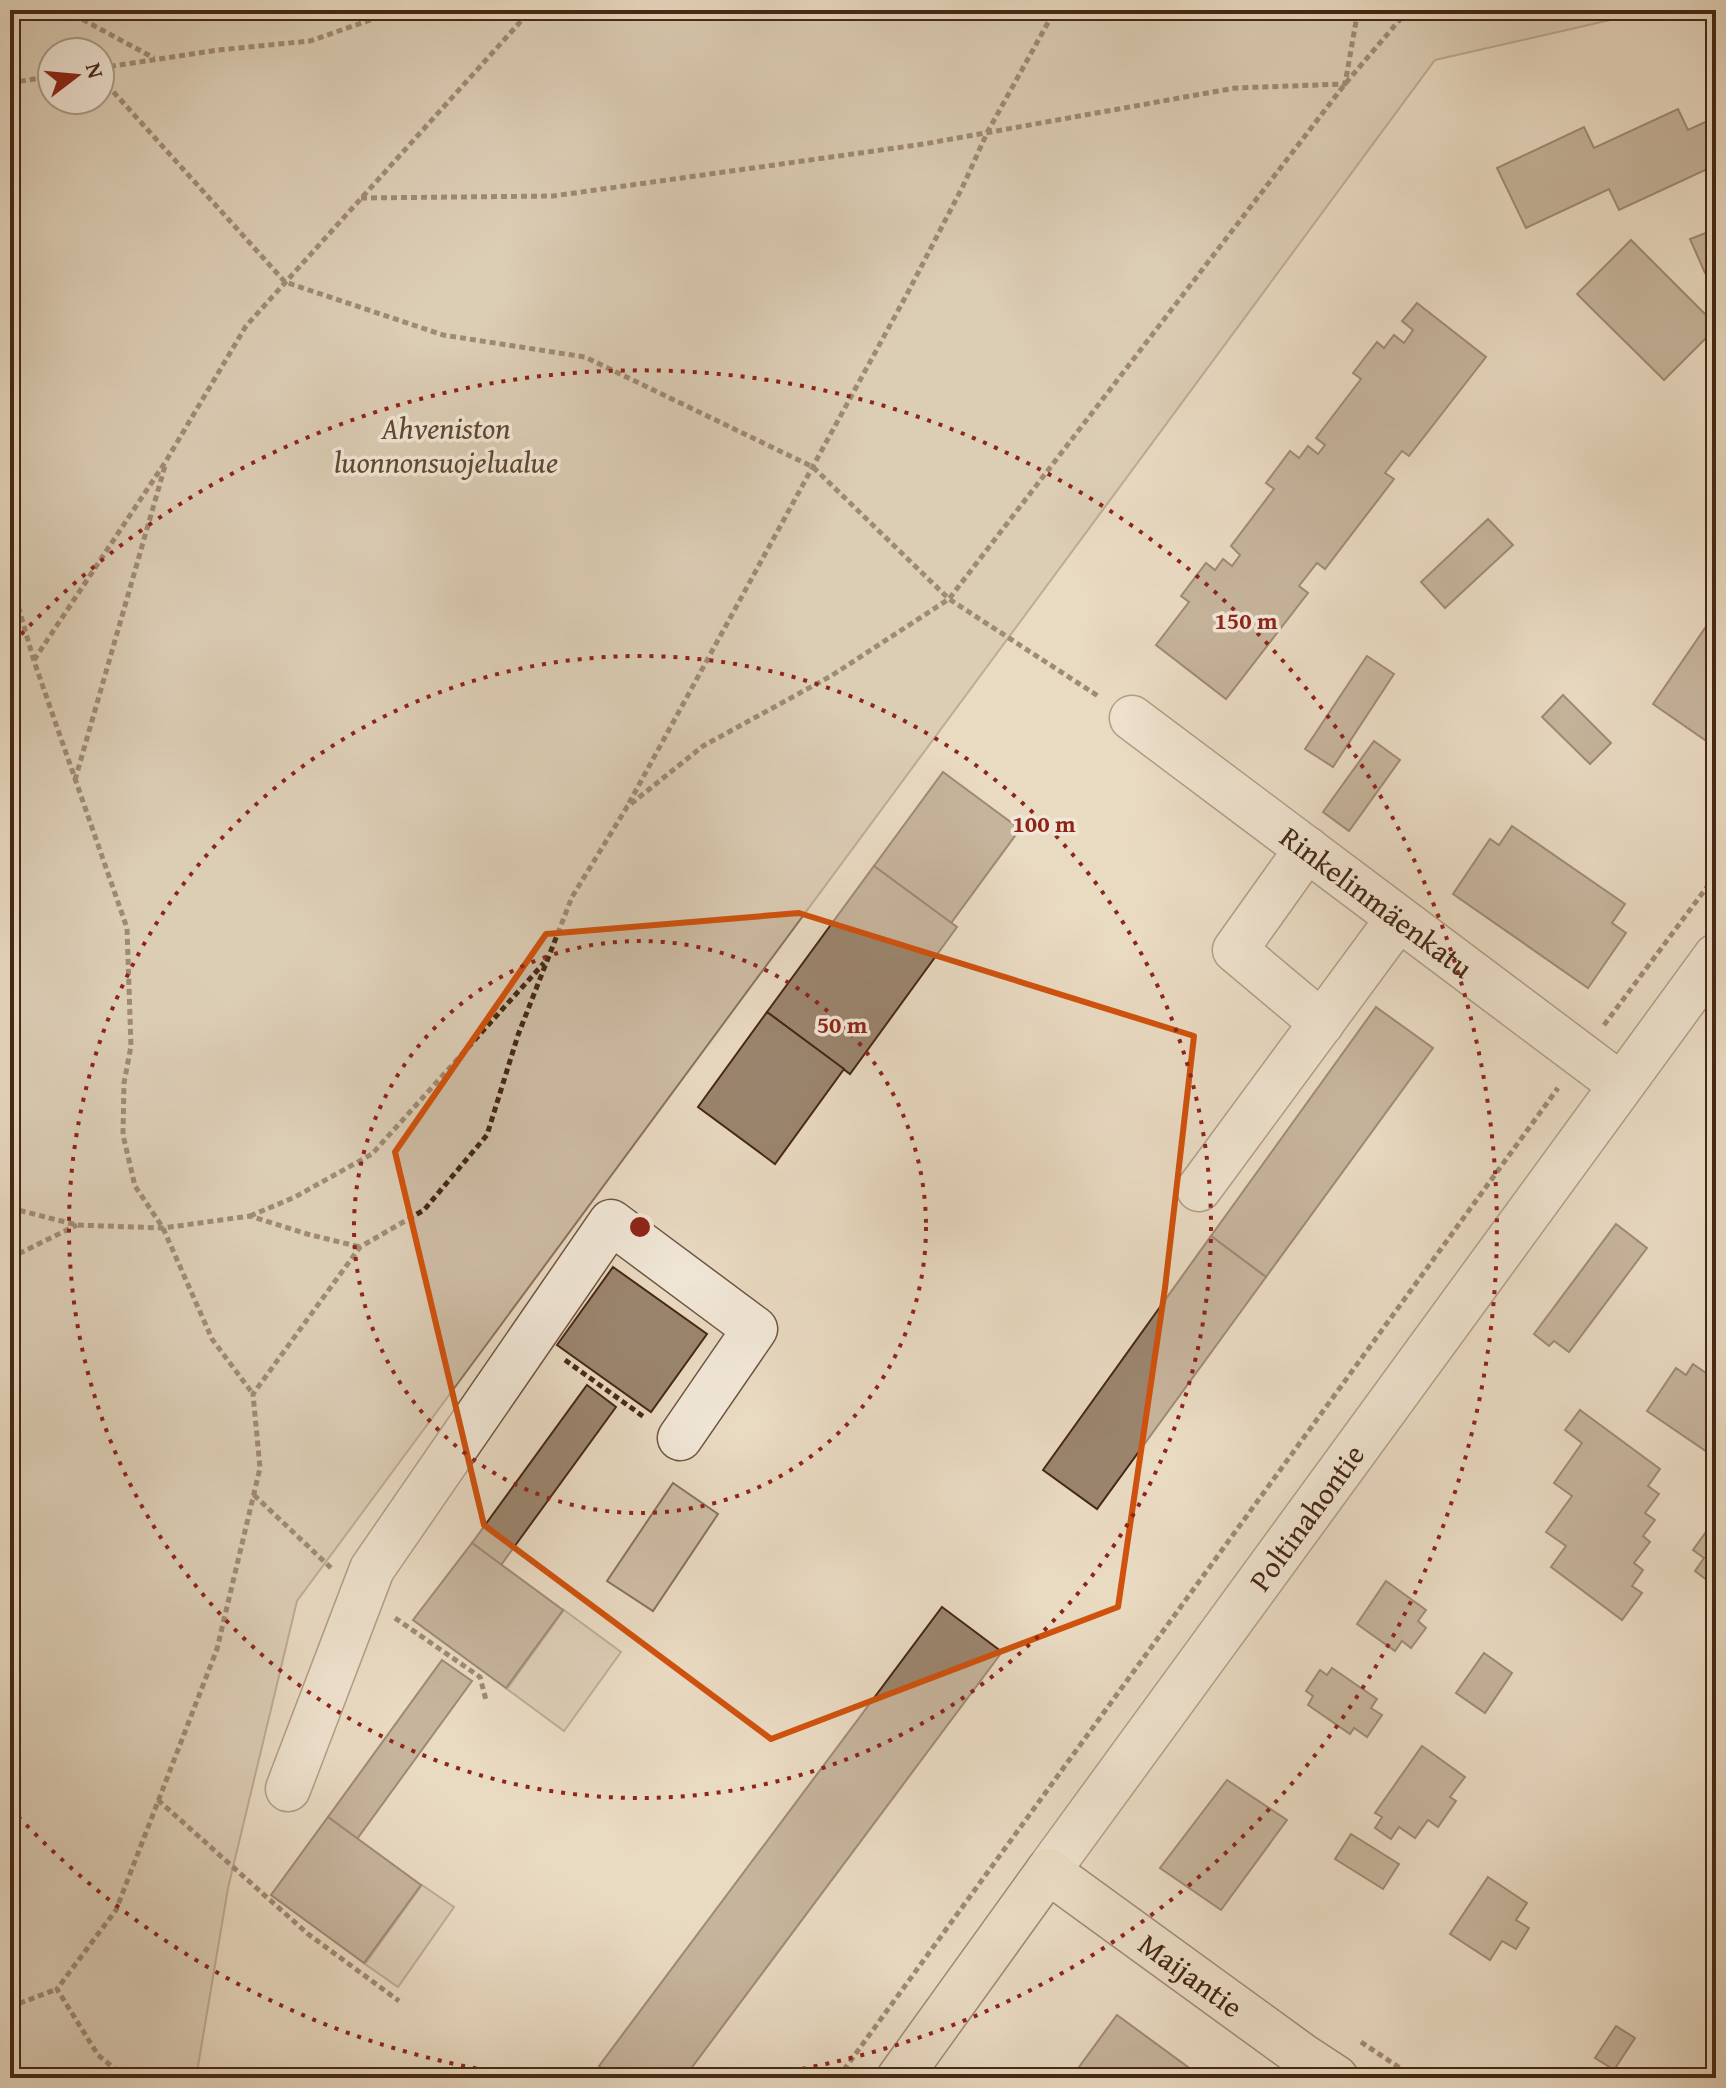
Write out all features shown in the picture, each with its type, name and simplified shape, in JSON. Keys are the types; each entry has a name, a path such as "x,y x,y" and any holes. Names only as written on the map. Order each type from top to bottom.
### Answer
{"main road":[{"name":"Maijantie","path":"1048,1871 1309,2071"},
{"name":"Poltinahontie","path":"899,2078 1048,1871"}],"street":[{"name":"Rinkelinmäenkatu","path":"1132,718 1621,1085"},
{"path":"1307,849 1235,950 1322,1023"},
{"path":"1199,1189 1398,919"},
{"name":"Poltinahontie","path":"1048,1871 1716,956"},
{"path":"288,1789 372,1569 611,1222 755,1329 666,1430"}],"path":[{"path":"65,10 155,58"},
{"path":"116,65 310,41 399,10"},
{"path":"34,661 166,461 246,326 531,10"},
{"path":"253,1394 360,1247 424,1210 487,1135 518,1035 572,897 627,807 813,467 906,296 987,133 1055,10"},
{"path":"1345,84 1358,10"},
{"path":"627,807 703,746 831,676 949,599 1345,84 1408,10"},
{"path":"10,83 36,79"},
{"path":"361,198 553,196 924,144 1235,88 1345,84"},
{"path":"116,95 285,282 443,335 585,357 813,467 949,599 1132,718"},
{"path":"75,780 166,461"},
{"path":"10,578 34,661 127,928 131,1046 124,1083 123,1135 135,1186 163,1228 212,1339 253,1394 260,1468 217,1649 116,1910 57,1989 10,2007"},
{"path":"838,2078 1716,875"},
{"path":"10,1208 77,1225 163,1228 250,1216 295,1197 372,1154 547,960"},
{"path":"250,1216 360,1247"},
{"path":"10,1258 77,1225"},
{"path":"562,1358 666,1430"},
{"path":"419,1634 480,1677 486,1700"},
{"path":"158,1800 308,1934 399,2001"},
{"path":"57,1989 98,2055 126,2078"}],"highlighted area":[{"path":"799,913 1194,1036 1165,1288 1118,1607 771,1739 484,1525 395,1152 546,934"}],"green space":[{"name":"Ahveniston luonnonsuojelualue","path":"10,10 1654,10 1435,60 297,1601 228,1888 196,2078 10,2078"},
{"path":"673,1483 718,1514 653,1611 607,1581"},
{"path":"564,1610 621,1652 564,1731 507,1689"},
{"path":"422,1885 454,1907 398,1987 365,1964"}],"building":[{"path":"1678,109 1688,130 1716,117 1716,190 1705,170 1619,210 1609,189 1526,228 1497,168 1584,127 1594,148"},
{"path":"1716,229 1716,268 1705,273 1690,239"},
{"path":"1631,240 1716,325 1664,380 1577,294"},
{"path":"1417,303 1486,357 1409,456 1402,451 1385,473 1394,479 1325,569 1317,563 1299,586 1308,593 1226,699 1156,645 1189,602 1181,596 1206,563 1215,570 1223,559 1232,566 1240,555 1231,546 1274,489 1266,483 1290,451 1299,458 1308,446 1318,454 1325,445 1316,438 1361,379 1353,373 1377,342 1384,348 1394,335 1404,343 1413,330 1402,321"},
{"path":"1488,519 1513,545 1445,608 1421,582"},
{"path":"1716,612 1716,745 1715,747 1653,704"},
{"path":"1367,656 1394,674 1333,767 1305,749"},
{"path":"1563,695 1611,743 1590,764 1542,717"},
{"path":"1374,741 1400,760 1349,831 1323,812"},
{"path":"943,772 1020,829 951,923 874,866"},
{"path":"1512,826 1625,904 1612,923 1626,933 1588,988 1453,894 1490,839 1499,845"},
{"path":"874,866 957,927 850,1074 767,1012"},
{"path":"1376,1007 1433,1048 1266,1277 1211,1236"},
{"path":"767,1012 844,1069 775,1164 698,1107"},
{"path":"1616,1224 1647,1248 1569,1352 1554,1341 1549,1346 1534,1334"},
{"path":"1211,1236 1266,1277 1097,1509 1043,1470"},
{"path":"613,1267 707,1334 651,1412 557,1345"},
{"path":"1693,1364 1716,1380 1716,1458 1647,1411 1676,1368 1686,1375"},
{"path":"587,1385 616,1407 501,1565 472,1543"},
{"path":"1580,1410 1660,1469 1648,1486 1659,1494 1645,1513 1655,1520 1643,1536 1650,1542 1634,1563 1643,1570 1632,1586 1642,1593 1622,1620 1551,1567 1566,1546 1546,1532 1572,1496 1554,1483 1582,1443 1565,1430"},
{"path":"1716,1518 1716,1587 1695,1571 1704,1558 1693,1550"},
{"path":"472,1543 563,1610 506,1688 413,1620"},
{"path":"1386,1581 1426,1610 1418,1621 1426,1628 1411,1648 1402,1641 1395,1651 1357,1624"},
{"path":"942,1607 1002,1652 684,2078 615,2078 599,2066"},
{"path":"1484,1653 1512,1673 1485,1713 1456,1693"},
{"path":"442,1660 472,1681 357,1839 328,1817"},
{"path":"1332,1668 1377,1699 1371,1708 1382,1715 1367,1737 1354,1728 1350,1734 1308,1705 1313,1696 1306,1691 1320,1670 1327,1675"},
{"path":"1422,1746 1465,1777 1450,1797 1456,1801 1438,1827 1428,1820 1415,1838 1399,1827 1391,1839 1375,1828 1382,1817 1375,1813"},
{"path":"1227,1780 1287,1820 1221,1910 1160,1868"},
{"path":"328,1817 421,1885 364,1963 271,1895"},
{"path":"1351,1834 1399,1864 1383,1889 1335,1859"},
{"path":"1488,1877 1527,1903 1516,1920 1529,1928 1516,1949 1502,1941 1490,1960 1450,1934"},
{"path":"1117,2015 1203,2078 1071,2078"},
{"path":"1616,2026 1635,2038 1614,2070 1595,2058"}]}
